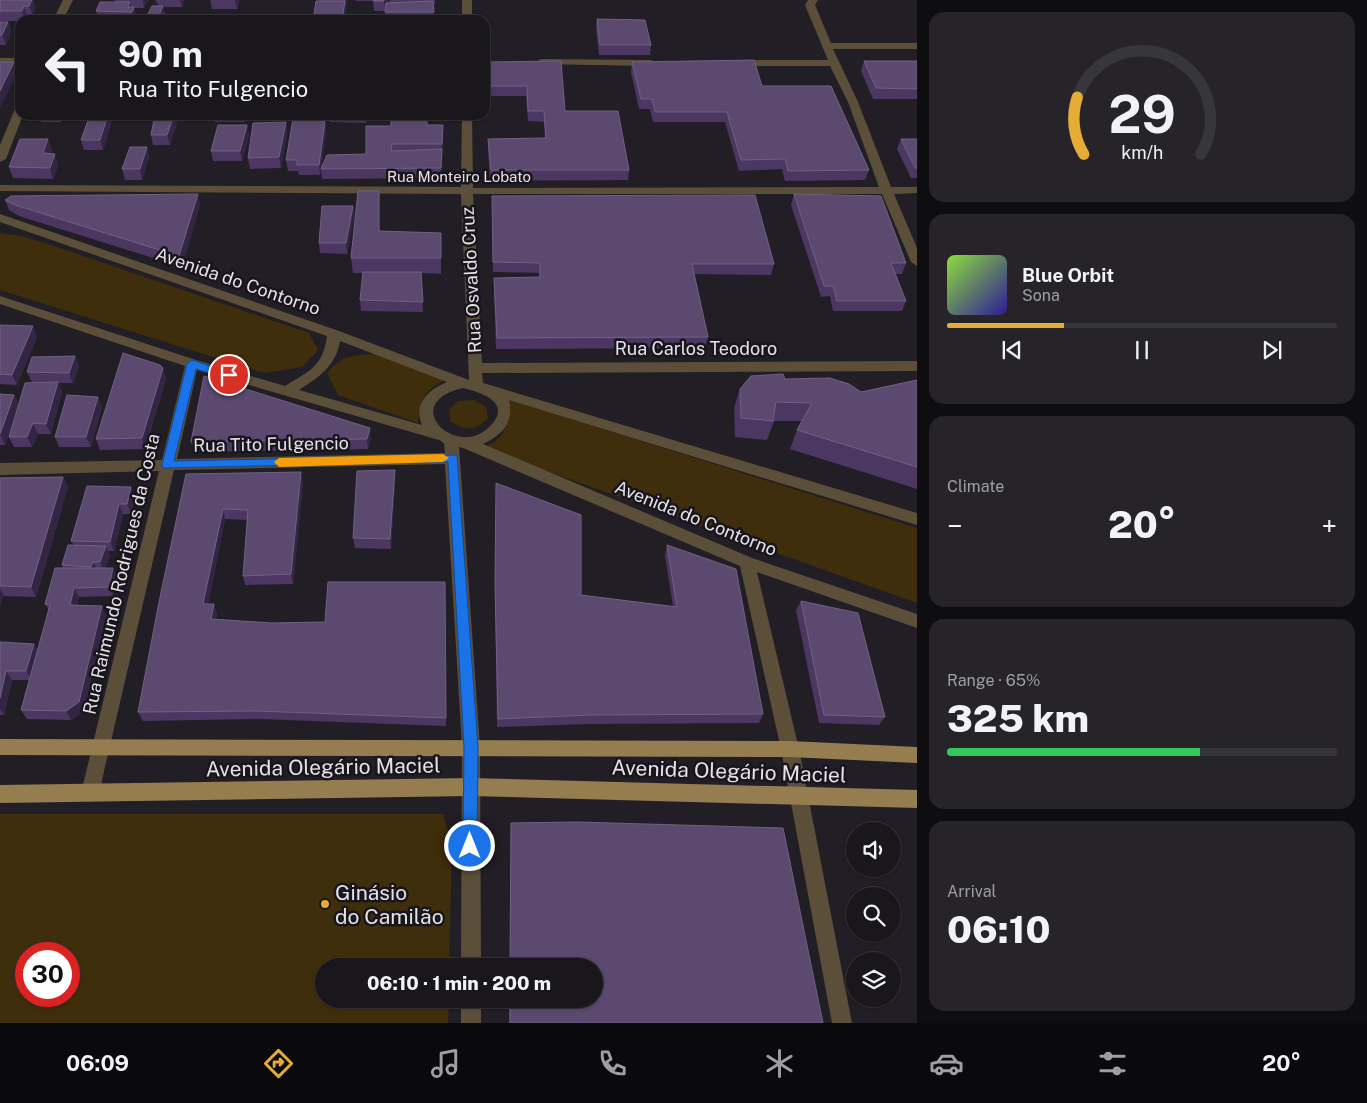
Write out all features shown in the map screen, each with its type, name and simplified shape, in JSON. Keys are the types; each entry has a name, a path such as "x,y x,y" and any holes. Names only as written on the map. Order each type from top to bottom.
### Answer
{"main road":[{"name":"Avenida Olegário Maciel","path":"0,747 790,749 917,755"},
{"name":"Avenida Olegário Maciel","path":"0,794 470,787 917,799"}],"street":[{"path":"60,15 68,0"},
{"path":"467,0 467,15"},
{"path":"812,0 810,4 834,63 853,102 886,190 917,262"},
{"path":"827,46 917,46"},
{"path":"0,61 15,61"},
{"path":"535,62 664,62"},
{"path":"724,63 834,63"},
{"path":"0,159 16,120"},
{"name":"Rua Osvaldo Cruz","path":"467,120 467,191 475,385"},
{"name":"Rua Monteiro Lobato","path":"0,188 467,191 917,190"},
{"name":"Avenida do Contorno","path":"0,218 475,385 917,518"},
{"name":"Avenida do Contorno","path":"0,300 192,364 452,439 748,562 917,620"},
{"path":"285,392 316,373 331,354 334,334"},
{"name":"Rua Raimundo Rodrigues da Costa","path":"90,793 192,364"},
{"name":"Rua Carlos Teodoro","path":"475,368 917,366"},
{"path":"475,385 497,394 503,402 505,412 504,421 498,430 489,436 452,439 430,427 426,418 426,407 430,398 439,390 475,385"},
{"path":"452,439 471,747 471,958"},
{"name":"Rua Tito Fulgencio","path":"0,469 453,458"},
{"path":"748,562 790,749 842,1023"},
{"path":"471,1008 472,1023"}],"shaded area":[{"path":"0,233 22,236 57,247 309,333 318,350 302,367 264,373 0,290"},
{"path":"377,354 446,379 433,387 425,396 422,401 418,423 338,395 327,373 343,359"},
{"path":"508,399 917,528 917,603 482,448 491,444 502,435 506,423"},
{"path":"474,400 486,407 488,418 483,423 470,429 450,421 449,410 458,401"},
{"path":"0,814 443,814 452,846 449,958 315,958 315,1008 449,1008 448,1023 0,1023"}],"building":[{"path":"0,0 32,0 29,6 24,6 22,11 0,11"},
{"path":"316,1 345,1 343,15 314,15"},
{"path":"433,1 434,12 385,12 386,3"},
{"path":"100,2 130,2 128,7 134,7 132,12 96,11"},
{"path":"152,6 163,6 159,15 148,15"},
{"path":"597,19 645,20 651,45 600,45"},
{"path":"0,22 8,22 2,35 0,35"},
{"path":"754,60 762,86 831,86 869,170 788,171 785,159 741,160 727,112 655,112 652,99 641,99 632,62"},
{"path":"561,61 565,111 618,111 629,170 491,170 488,139 546,138 544,111 528,111 527,86 490,86 490,62"},
{"path":"864,61 917,61 917,89 876,88"},
{"path":"0,62 14,62 0,91"},
{"path":"88,120 106,120 100,140 81,140"},
{"path":"154,120 172,120 167,135 151,135"},
{"path":"293,120 325,121 319,165 297,165 297,160 286,160"},
{"path":"391,120 427,120 427,125 443,125 442,144 392,144 391,151 442,149 441,168 321,169 327,155 366,154 366,126 391,126"},
{"path":"286,122 279,157 248,158 253,123"},
{"path":"218,125 247,125 240,151 211,151"},
{"path":"20,139 48,139 43,153 55,154 50,168 9,167"},
{"path":"901,139 917,139 917,168 915,168"},
{"path":"130,147 147,147 140,169 122,169"},
{"path":"358,191 379,191 379,231 441,233 441,258 351,258"},
{"path":"198,194 179,256 15,205 5,200 11,196"},
{"path":"794,194 881,196 906,263 891,263 906,301 837,301 833,286 824,286"},
{"path":"755,195 774,264 692,264 708,337 497,338 494,278 540,277 540,263 493,262 492,196"},
{"path":"322,206 353,206 346,243 319,243"},
{"path":"363,272 421,272 423,302 360,300"},
{"path":"0,325 33,326 12,375 0,374"},
{"path":"123,353 160,365 163,368 142,438 96,439"},
{"path":"75,356 69,373 27,372 32,357"},
{"path":"783,374 785,379 830,378 849,384 861,392 917,380 917,467 797,430 812,403 776,402 773,421 741,418 740,389 751,376"},
{"path":"204,376 370,428 367,439 191,442"},
{"path":"58,382 46,424 33,423 27,437 9,437 25,383"},
{"path":"0,394 14,395 0,434"},
{"path":"67,395 98,397 86,437 55,437"},
{"path":"395,470 390,539 353,538 357,471"},
{"path":"301,472 291,574 243,576 248,510 223,509 203,604 214,604 211,619 272,623 325,622 328,582 445,582 446,718 256,711 138,712 186,474"},
{"path":"63,477 31,587 0,586 0,478"},
{"path":"496,483 581,515 581,595 677,607 667,545 736,569 763,714 591,715 498,719 495,584"},
{"path":"87,486 131,487 127,504 119,504 110,542 71,541"},
{"path":"68,545 106,546 100,562 93,562 91,567 62,565"},
{"path":"55,568 113,568 109,587 74,588 70,605 102,606 79,702 66,711 21,710 50,605 45,604"},
{"path":"801,601 858,613 885,717 824,715"},
{"path":"0,642 34,644 26,671 6,671 0,698"},
{"path":"577,822 783,828 823,1023 510,1023 510,1008 603,1008 603,958 510,958 511,823"}],"slow traffic":[{"path":"279,462 443,458"}],"place":[{"name":"Ginásio do Camilão","path":"325,904"}],"route":[{"path":"229,375 192,364 167,465 453,458 471,747 470,846"}]}
